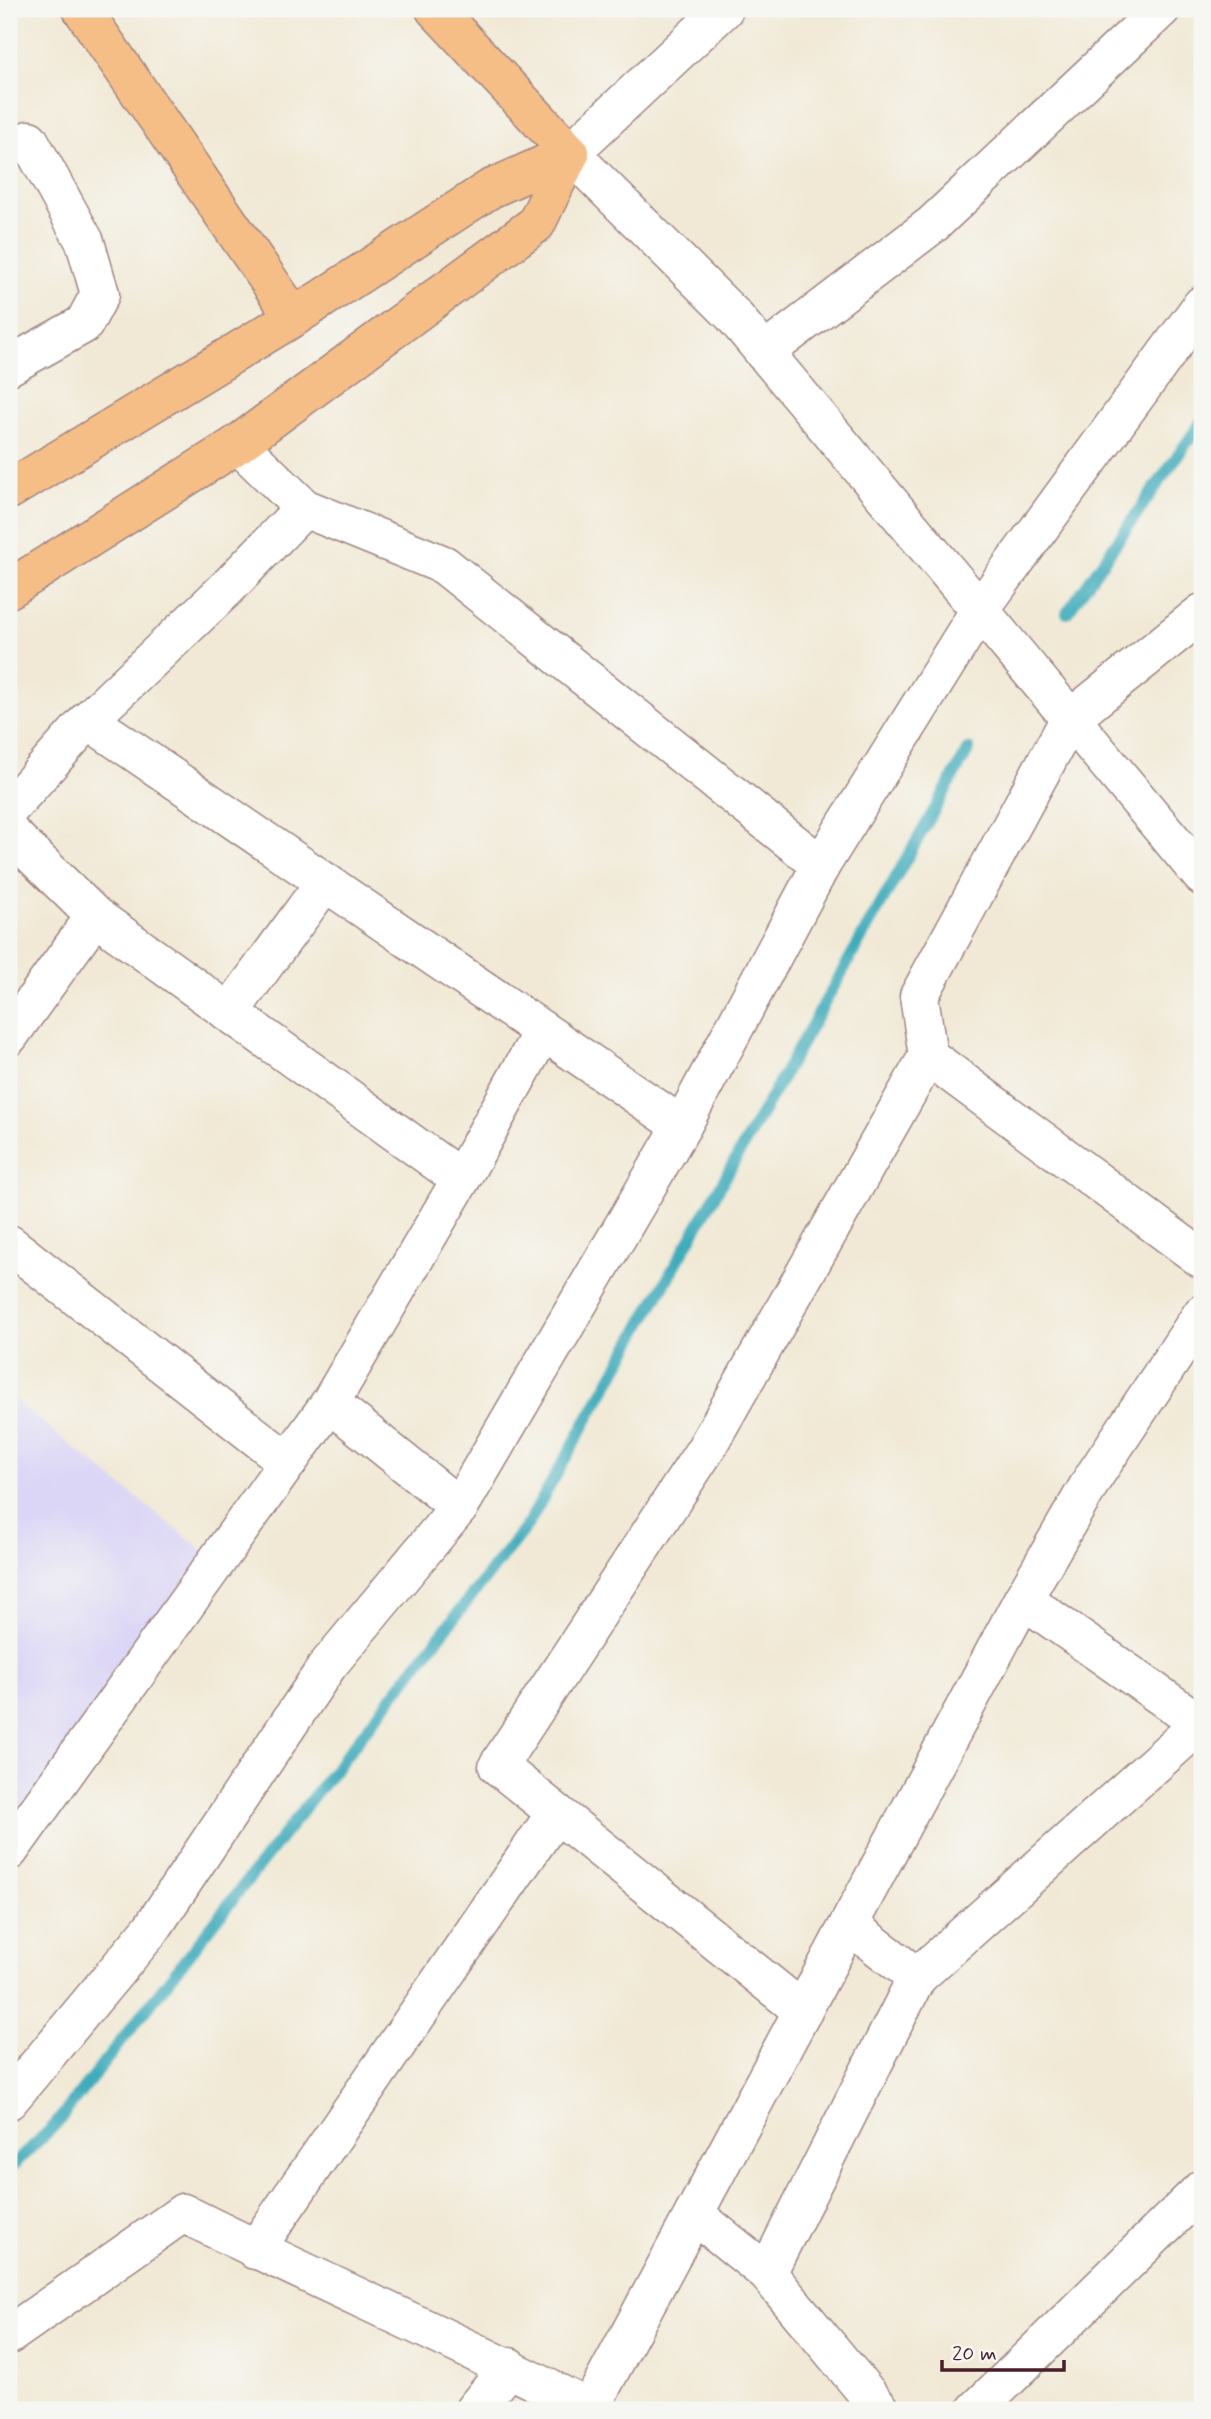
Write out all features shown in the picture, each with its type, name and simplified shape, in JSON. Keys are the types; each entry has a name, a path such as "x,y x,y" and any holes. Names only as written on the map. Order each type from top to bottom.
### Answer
{"main road":[{"path":"82,9 294,317"},
{"path":"435,9 570,153"},
{"path":"13,479 294,317 490,190 570,153"},
{"path":"9,589 238,444 536,224 570,153"}],"street":[{"path":"724,9 570,153 733,315 1202,876"},
{"path":"764,354 933,224 1161,9"},
{"path":"9,366 85,324 100,294 85,242 29,140"},
{"path":"9,2101 152,1928 328,1665 459,1507 682,1126 821,865 979,611 1202,305"},
{"path":"238,444 304,508 444,565 821,865"},
{"path":"9,809 88,720 226,589 304,508"},
{"path":"803,2011 498,1766 705,1450 928,1056 919,996 1069,720 1202,613"},
{"path":"88,720 682,1126"},
{"path":"9,832 95,916 461,1179"},
{"path":"229,1013 325,882"},
{"path":"9,1036 95,916"},
{"path":"9,1852 330,1403 461,1179 543,1031"},
{"path":"928,1056 1202,1259"},
{"path":"9,1244 288,1462"},
{"path":"9,2334 183,2213 255,2250 509,2367 590,2410 1023,1599 1093,1478 1202,1314"},
{"path":"330,1403 459,1507"},
{"path":"767,2273 916,1977 1201,1724 1023,1599"},
{"path":"255,2250 556,1813"},
{"path":"849,1925 916,1977"},
{"path":"976,2410 1202,2189"},
{"path":"694,2214 767,2273 881,2410"},
{"path":"474,2410 509,2367"}],"shaded area":[{"path":"9,1396 205,1552 9,1827"}],"waterway":[{"path":"1067,613 1202,421"},
{"path":"9,2169 55,2125 528,1524 969,749"}]}
